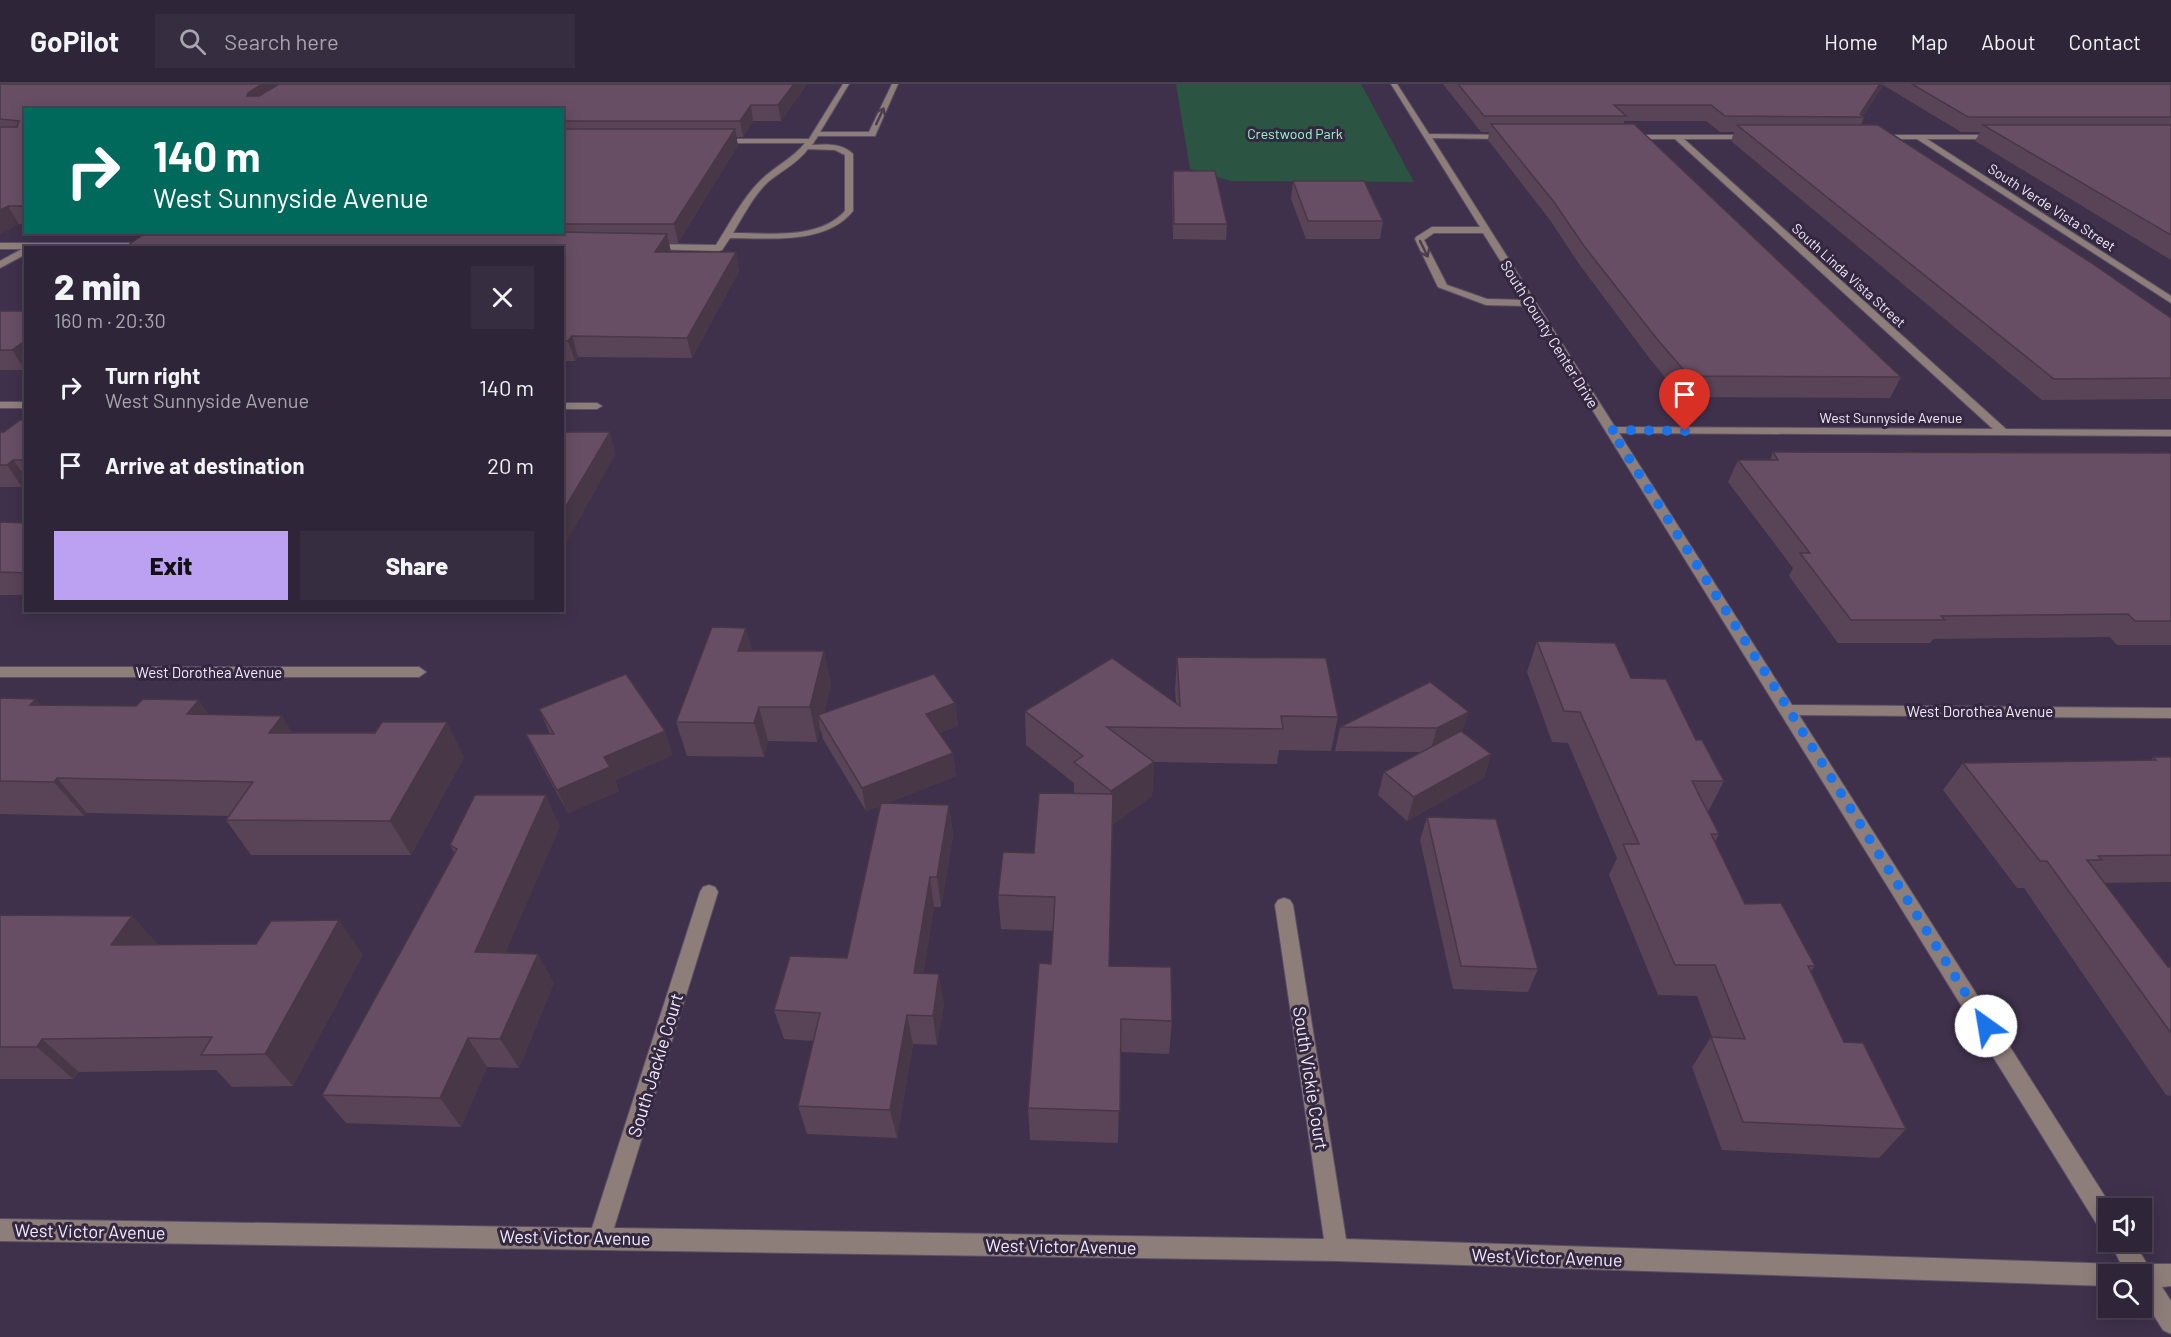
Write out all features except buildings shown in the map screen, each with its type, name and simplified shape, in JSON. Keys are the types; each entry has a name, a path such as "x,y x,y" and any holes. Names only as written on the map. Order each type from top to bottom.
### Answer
{"street":[{"path":"640,247 719,248 751,197 811,141 846,84"},
{"path":"704,141 811,141 872,134 895,84"},
{"name":"South County Center Drive","path":"1395,84 1425,136 1789,710 2098,1205"},
{"path":"1425,136 1521,136"},
{"path":"1617,137 1758,137"},
{"name":"South Linda Vista Street","path":"1677,137 2004,433"},
{"path":"1873,137 1999,137"},
{"name":"South Verde Vista Street","path":"1919,137 2171,300"},
{"path":"727,236 812,232 845,219 849,211 849,154 811,141"},
{"path":"1484,230 1432,230 1419,239 1443,287 1486,302 1531,303"},
{"path":"32,246 49,236"},
{"path":"0,246 24,248"},
{"path":"0,265 24,251"},
{"path":"0,405 24,405"},
{"path":"564,406 597,406"},
{"name":"West Sunnyside Avenue","path":"1611,430 2171,433"},
{"name":"West Dorothea Avenue","path":"0,672 419,672"},
{"name":"West Dorothea Avenue","path":"1789,710 2171,712"},
{"name":"South Jackie Court","path":"600,1238 709,892"},
{"name":"South Vickie Court","path":"1284,905 1337,1251"},
{"name":"West Victor Avenue","path":"0,1230 1337,1251 2098,1274"},
{"path":"2152,1276 2171,1275"},
{"path":"2152,1292 2171,1322"}],"green space":[{"name":"Crestwood Park","path":"1176,84 1361,84 1414,182 1231,181 1190,169"}],"route":[{"path":"1685,431 1611,430 1986,1026"}]}
